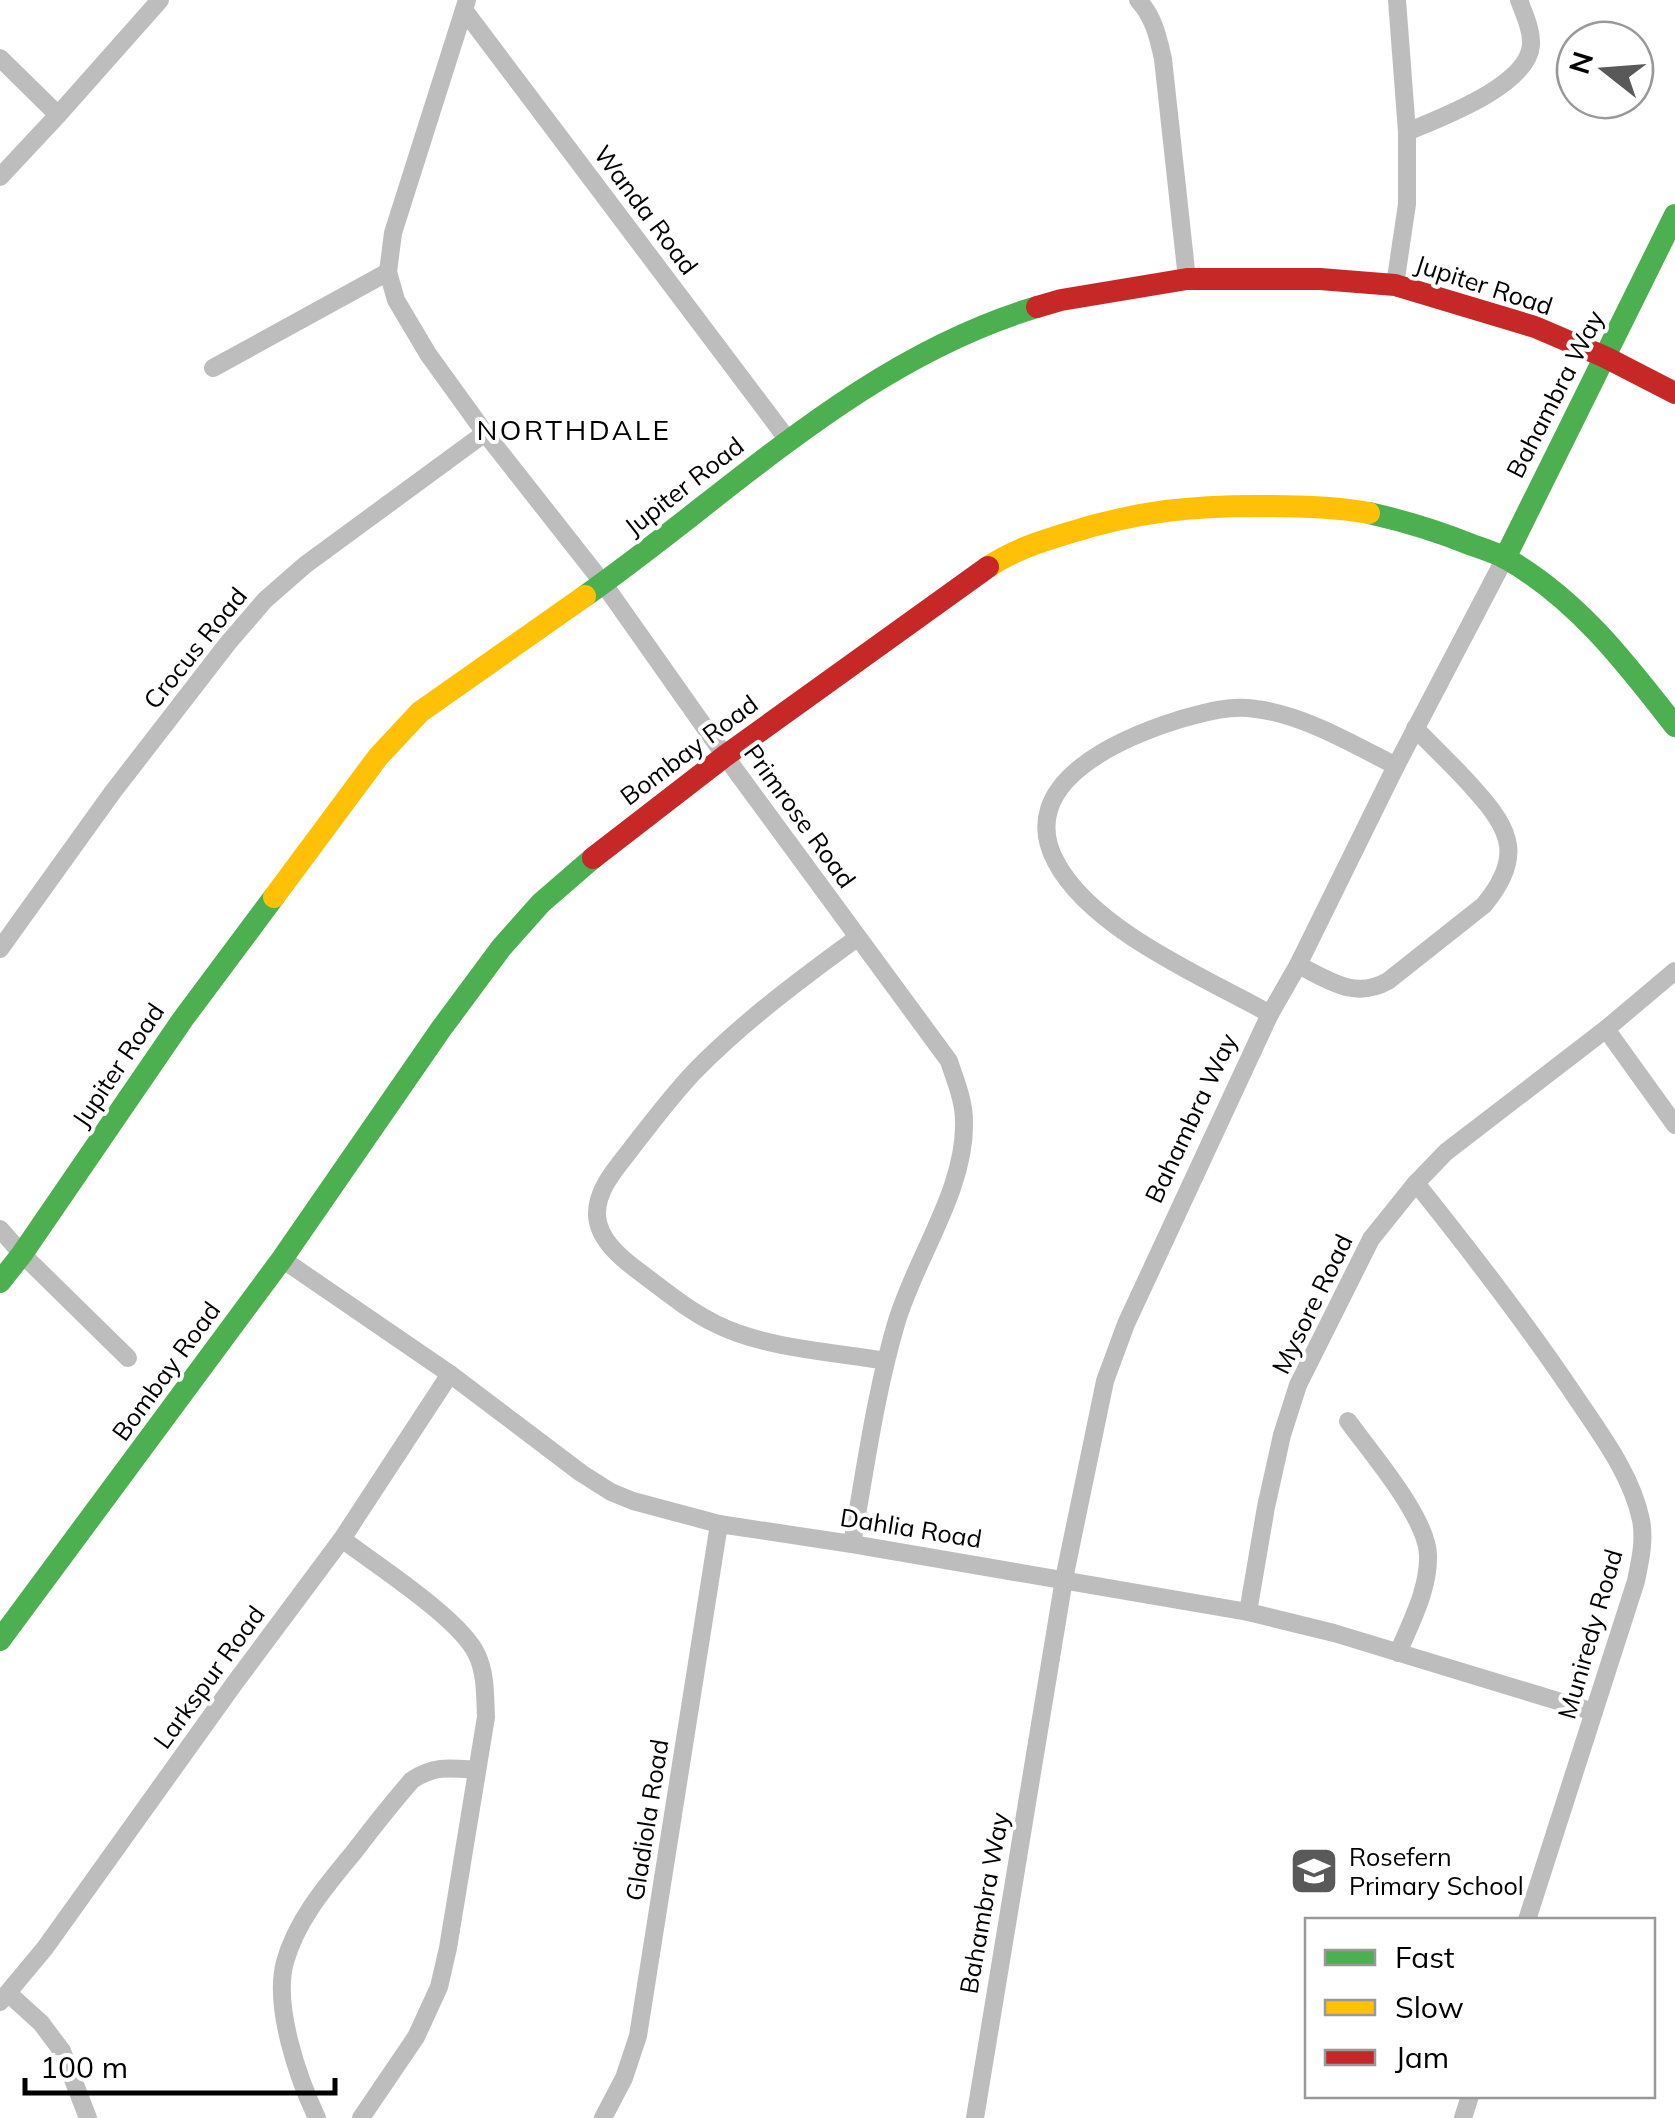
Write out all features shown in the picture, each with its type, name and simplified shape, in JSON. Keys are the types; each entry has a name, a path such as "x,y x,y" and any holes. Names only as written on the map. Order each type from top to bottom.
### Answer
{"street":[{"path":"0,176 160,0"},
{"path":"1138,0 1156,28 1164,59 1186,279"},
{"path":"1395,285 1407,204 1407,132 1396,0"},
{"path":"1407,132 1454,112 1517,73 1531,46 1530,30 1519,0"},
{"path":"212,368 388,272 393,233 408,181 466,5"},
{"name":"Wanda Road","path":"466,5 788,440"},
{"path":"0,58 58,115"},
{"name":"Bahambra Way","path":"976,2118 1064,1579 1105,1381 1126,1324 1270,1014 1675,215"},
{"name":"Primrose Road","path":"388,272 396,300 410,326 485,433 604,584 949,1061 964,1120 962,1148 953,1183 906,1290 886,1361 852,1544"},
{"name":"Jupiter Road","path":"0,1282 182,1018 378,758 420,712 604,584 788,440 856,392 924,354 997,319 1062,300 1186,279 1320,278 1395,285 1535,327 1675,393"},
{"name":"Crocus Road","path":"0,949 112,792 265,600 305,565 485,433"},
{"name":"Bombay Road","path":"0,1640 282,1259 441,1029 501,948 542,903 571,875 725,756 1012,551 1152,511 1214,505 1319,506 1402,520 1504,558 1544,584 1620,655 1675,726"},
{"path":"1270,1014 1134,939 1080,894 1050,848 1047,829 1053,798 1066,780 1091,759 1125,740 1220,708 1256,708 1300,721 1396,766"},
{"path":"1298,964 1346,986 1367,990 1376,987 1484,905 1497,889 1507,862 1506,831 1496,813 1415,728"},
{"path":"857,938 756,1015 689,1078 610,1178 596,1208 596,1218 610,1245 627,1262 715,1324 742,1336 886,1361"},
{"name":"Mysore Road","path":"1248,1612 1266,1506 1298,1384 1371,1238 1446,1152 1675,971"},
{"path":"1606,1029 1675,1124"},
{"name":"Muniredy Road","path":"1416,1182 1537,1339 1598,1431 1632,1490 1642,1524 1636,1581 1528,1918"},
{"path":"0,1228 128,1358"},
{"name":"Dahlia Road","path":"282,1259 450,1374 580,1473 633,1501 719,1524 1248,1612 1334,1633 1594,1712"},
{"name":"Larkspur Road","path":"5,1998 342,1539 450,1374"},
{"path":"1348,1421 1404,1498 1428,1552 1421,1598 1398,1653"},
{"name":"Gladiola Road","path":"613,2114 643,2009 719,1524"},
{"path":"342,1539 441,1614 471,1642 479,1658 486,1717 440,1987 416,2038 360,2118"},
{"path":"318,2118 291,2044 284,2006 285,1962 296,1935 312,1904 412,1780 427,1770 477,1770"},
{"path":"5,1998 41,2023 62,2051 88,2118"}],"traffic: fast":[{"path":"1505,558 1675,215"},
{"path":"585,596 856,394 973,330 1037,307"},
{"path":"1369,513 1490,551 1533,575 1599,634 1675,726"},
{"path":"0,1640 282,1259 501,948 541,903 593,858"},
{"path":"0,1282 183,1019 274,897"}],"traffic: slow":[{"path":"988,567 1054,537 1166,511 1282,506 1369,513"},
{"path":"274,897 378,757 420,712 585,596"}],"traffic: jam":[{"path":"1037,307 1187,279 1320,279 1395,285 1535,327 1675,393"},
{"path":"593,858 725,756 988,567"}],"place":[{"name":"Rosefern Primary School","path":"1314,1871"}],"district":[{"name":"NORTHDALE","path":"574,430"}]}
